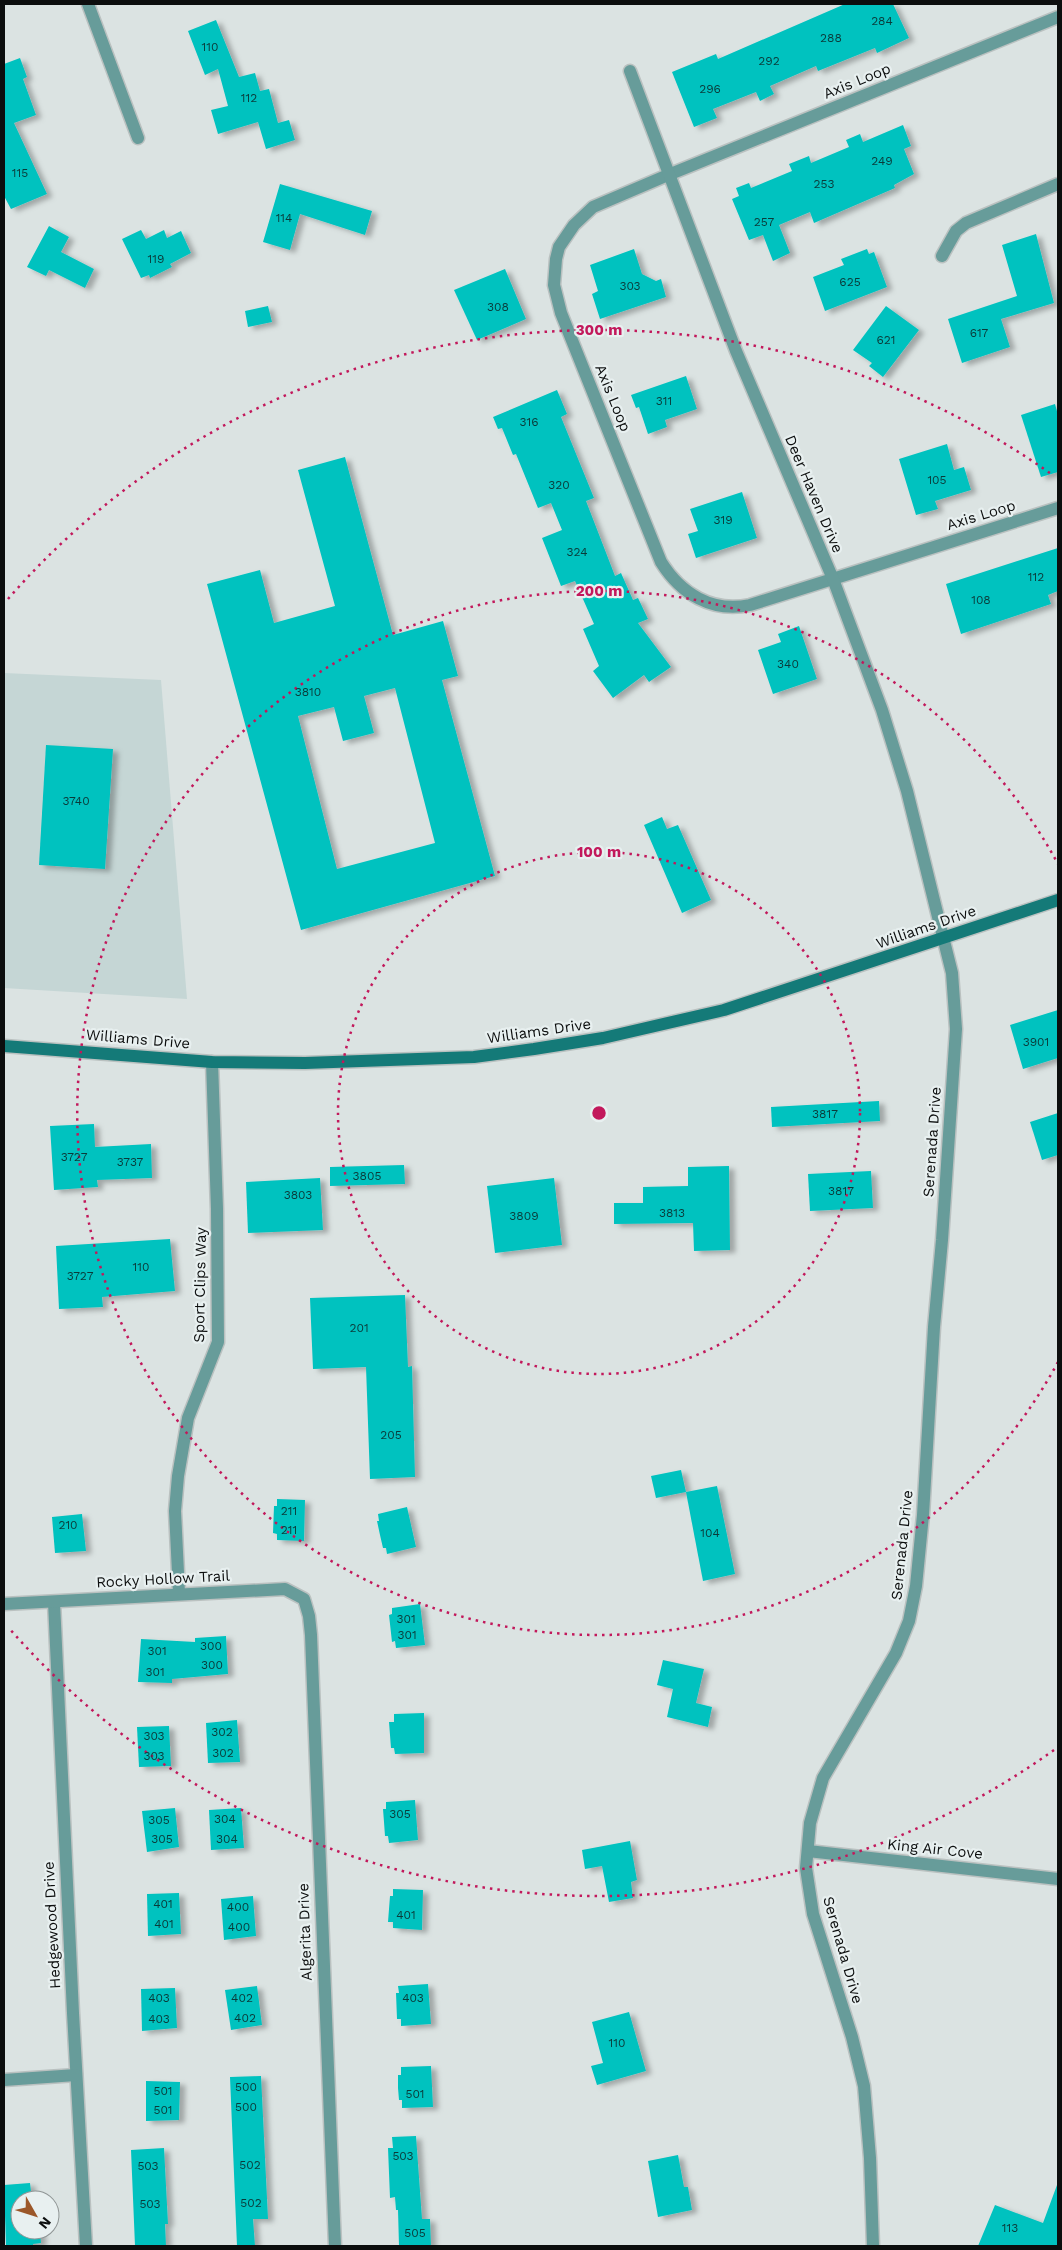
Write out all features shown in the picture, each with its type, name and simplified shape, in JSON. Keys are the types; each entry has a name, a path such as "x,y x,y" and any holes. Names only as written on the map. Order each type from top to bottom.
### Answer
{"main road":[{"name":"Williams Drive","path":"4,1046 212,1062 305,1063 474,1057 594,1040 724,1010 1058,900"}],"street":[{"path":"88,4 138,138"},
{"name":"Axis Loop","path":"1058,17 668,174 593,207 584,214 566,235 559,247 554,285 562,313 661,562 678,584 706,604 724,607 738,607 750,604 1058,508"},
{"name":"Deer Haven Drive","path":"630,71 736,352 833,578 887,726 909,800 943,937"},
{"path":"942,256 956,231 966,223 1058,184"},
{"name":"Serenada Drive","path":"872,2246 870,2158 864,2086 852,2037 813,1914 806,1868 810,1823 824,1778 896,1653 909,1621 916,1586 923,1515 934,1327 942,1240 956,1029 952,974 943,937"},
{"name":"Sport Clips Way","path":"179,1593 174,1510 178,1476 188,1418 218,1342 217,1209 212,1062"},
{"name":"Rocky Hollow Trail","path":"4,1604 179,1593 285,1589 304,1599 310,1616"},
{"name":"Hedgewood Drive","path":"54,1602 76,2075 86,2246"},
{"name":"Algerita Drive","path":"310,1616 334,2246"},
{"name":"King Air Cove","path":"808,1852 1058,1879"},
{"path":"4,2080 76,2075"}],"shaded area":[{"path":"4,673 161,680 187,999 4,988"}],"building":[{"path":"845,4 893,4 909,38 877,53 875,48 818,71 816,66 770,86 774,94 760,101 756,92 713,109 717,118 694,127 672,72 716,54 718,59"},
{"path":"216,20 239,77 255,73 260,91 269,89 278,123 289,120 295,140 266,149 258,122 218,134 211,110 228,106 218,69 205,75 188,31"},
{"path":"20,58 27,77 23,79 36,115 14,123 47,194 11,209 4,196 4,64"},
{"path":"903,125 911,146 904,149 914,174 894,185 895,188 814,223 810,212 779,225 790,253 773,261 763,235 749,240 732,199 739,196 736,188 749,183 751,188 792,171 789,164 809,156 811,163 849,147 846,140 860,134 863,142"},
{"path":"280,184 372,211 365,235 300,214 290,250 263,242"},
{"path":"49,226 69,237 61,252 94,269 85,288 49,270 46,276 27,267"},
{"path":"141,230 146,239 164,230 167,238 181,231 191,253 170,264 172,267 150,278 149,275 141,278 122,239"},
{"path":"1036,234 1054,303 1001,319 1010,347 962,363 948,319 1017,296 1002,245"},
{"path":"634,249 642,274 656,281 661,279 666,297 600,319 592,294 598,291 590,265"},
{"path":"867,249 869,254 874,252 887,287 825,311 813,277 844,265 841,259"},
{"path":"505,269 526,319 477,340 454,290"},
{"path":"268,306 272,322 248,327 245,311"},
{"path":"886,306 919,330 883,377 869,366 872,363 853,350"},
{"path":"686,376 697,409 665,420 667,427 648,434 639,407 636,408 631,395"},
{"path":"557,390 567,414 561,417 594,498 586,501 615,576 621,573 633,600 638,598 648,619 638,623 671,667 649,682 644,675 613,698 593,671 599,666 583,629 594,624 575,581 561,586 542,538 562,530 551,503 538,508 516,454 513,455 502,428 498,429 493,417"},
{"path":"1055,404 1058,415 1058,472 1041,477 1021,415"},
{"path":"947,444 954,470 964,467 971,490 935,501 938,509 916,515 899,459"},
{"path":"345,457 393,635 443,621 458,676 442,680 495,876 301,930 207,584 260,570 274,623 335,606 298,470","holes":["395,688 435,843 337,869 298,716 334,707 343,741 374,733 364,696"]},
{"path":"742,492 757,538 696,558 688,534 698,531 690,509"},
{"path":"1058,548 1058,591 1048,595 1051,604 961,634 946,584"},
{"path":"799,626 817,679 773,694 758,650 781,642 778,634"},
{"path":"46,745 113,749 105,869 39,865"},
{"path":"662,817 667,829 678,825 711,900 682,913 644,825"},
{"path":"1058,1010 1058,1058 1023,1069 1010,1025"},
{"path":"879,1101 880,1121 772,1127 771,1107"},
{"path":"1058,1113 1058,1155 1042,1160 1030,1122"},
{"path":"94,1124 95,1147 151,1144 152,1178 97,1180 98,1187 54,1190 50,1126"},
{"path":"404,1165 405,1184 330,1186 330,1167"},
{"path":"729,1166 730,1250 694,1251 693,1223 614,1224 614,1203 643,1203 643,1187 688,1186 688,1167"},
{"path":"871,1171 873,1208 810,1211 808,1174"},
{"path":"320,1178 323,1230 248,1233 246,1182"},
{"path":"554,1178 562,1245 495,1253 487,1186"},
{"path":"170,1239 175,1291 102,1297 103,1307 59,1309 56,1246"},
{"path":"405,1295 408,1367 412,1366 415,1477 370,1479 366,1367 313,1369 310,1298"},
{"path":"681,1470 686,1492 656,1498 651,1476"},
{"path":"717,1486 735,1574 703,1581 686,1492"},
{"path":"277,1499 305,1500 304,1541 277,1540 277,1534 273,1533 274,1506 277,1506"},
{"path":"407,1507 416,1547 387,1554 386,1548 383,1548 380,1535 377,1521 379,1521 378,1514"},
{"path":"82,1514 86,1551 55,1553 52,1517"},
{"path":"420,1604 425,1645 396,1648 395,1641 392,1642 389,1615 392,1614 392,1608"},
{"path":"226,1636 228,1674 172,1679 172,1683 138,1682 141,1639 195,1642 195,1638"},
{"path":"663,1660 704,1669 696,1703 712,1707 708,1727 667,1717 673,1689 657,1685"},
{"path":"424,1713 424,1753 395,1754 394,1748 391,1748 389,1722 394,1722 394,1714"},
{"path":"237,1720 240,1762 208,1763 206,1723"},
{"path":"169,1726 171,1766 139,1767 137,1727"},
{"path":"415,1800 418,1840 389,1843 388,1836 385,1836 383,1809 386,1809 386,1802"},
{"path":"175,1808 179,1847 147,1852 142,1811"},
{"path":"241,1808 244,1848 211,1850 209,1810"},
{"path":"630,1841 637,1880 631,1882 633,1898 609,1902 602,1866 585,1869 582,1850"},
{"path":"393,1889 423,1890 422,1930 393,1928 393,1922 388,1922 390,1896 393,1896"},
{"path":"179,1893 181,1934 148,1936 147,1894"},
{"path":"253,1896 256,1936 224,1940 221,1899"},
{"path":"428,1984 431,2024 401,2026 401,2019 397,2019 396,1993 399,1993 398,1986"},
{"path":"257,1986 262,2025 231,2030 225,1990"},
{"path":"175,1988 177,2028 142,2031 141,1989"},
{"path":"629,2012 646,2071 597,2085 591,2066 603,2063 592,2022"},
{"path":"431,2066 433,2107 402,2108 402,2100 399,2100 398,2088 398,2075 401,2075 401,2067"},
{"path":"261,2076 268,2219 253,2219 255,2246 237,2246 230,2077"},
{"path":"146,2081 180,2082 179,2120 146,2121"},
{"path":"416,2136 422,2219 430,2219 431,2246 399,2246 398,2210 396,2210 395,2197 390,2198 388,2148 393,2148 392,2137"},
{"path":"164,2148 168,2224 165,2224 166,2246 135,2246 131,2150"},
{"path":"678,2155 684,2187 688,2187 692,2210 658,2217 648,2161"},
{"path":"30,2183 31,2190 10,2190 10,2240 41,2240 41,2243 33,2244 33,2246 6,2246 4,2185"},
{"path":"1057,2185 1058,2246 978,2246 995,2205 1043,2223"}]}
